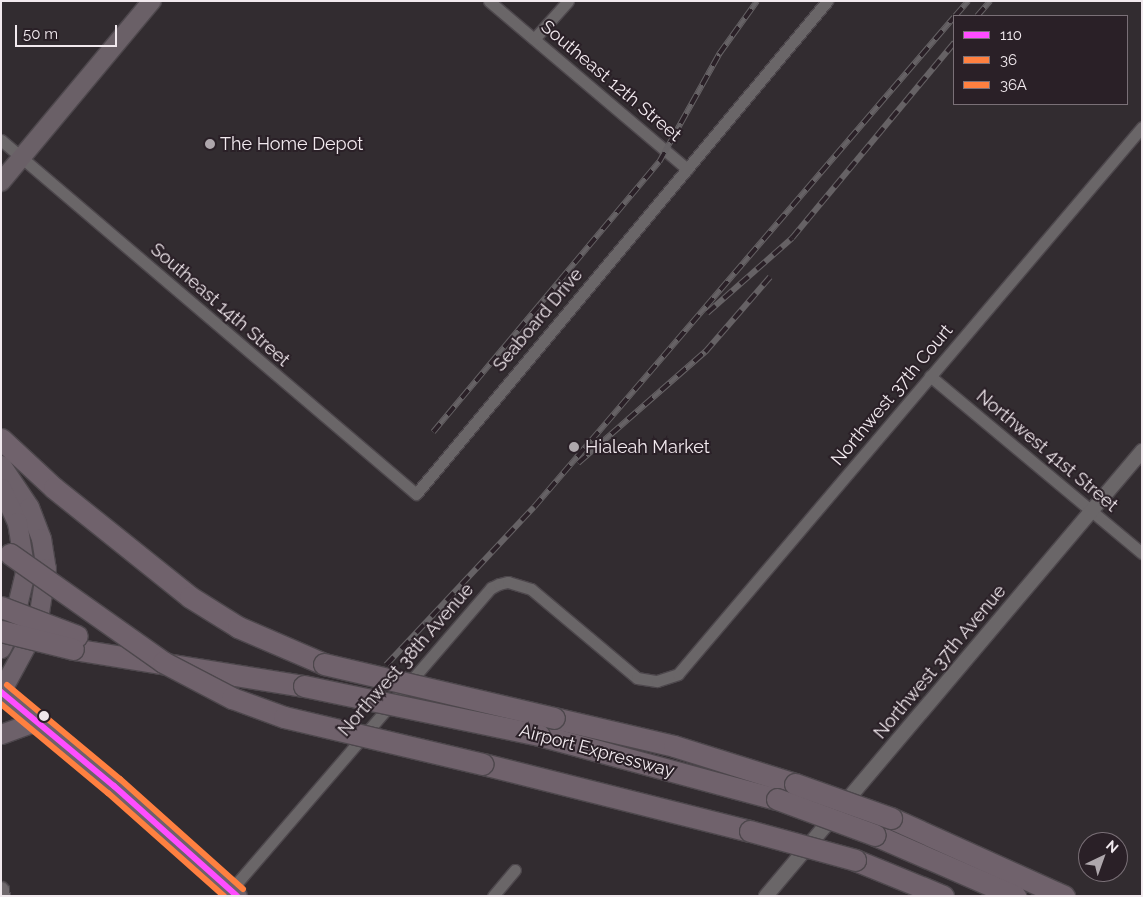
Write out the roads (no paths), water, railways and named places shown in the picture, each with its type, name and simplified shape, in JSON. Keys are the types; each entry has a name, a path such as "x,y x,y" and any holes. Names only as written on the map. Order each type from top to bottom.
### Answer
{"highway":[{"path":"1,439 54,488 190,597 238,627 324,664 674,746 795,784 891,818 1064,896"},
{"path":"1,465 29,507 41,538 46,568 37,625 1,692 234,893"},
{"path":"1,488 17,522 25,560 19,602 1,648"},
{"path":"4,550 163,662 232,698 284,717 483,764 750,831 856,860 943,896"},
{"path":"1,607 75,642"},
{"name":"Airport Expressway","path":"1,631 75,642 124,656 304,686 538,734 777,799 876,835 1014,896"},
{"path":"1,734 36,721"}],"main road":[{"path":"1,182 152,1"},
{"path":"1,890 2,896"}],"street":[{"name":"Southeast 12th Street","path":"489,1 687,169"},
{"path":"534,39 568,1"},
{"name":"Seaboard Drive","path":"416,494 828,1"},
{"name":"Northwest 37th Court","path":"665,680 678,674 691,661 1142,127"},
{"name":"Southeast 14th Street","path":"1,140 416,494"},
{"name":"Northwest 41st Street","path":"930,376 1142,553"},
{"name":"Northwest 37th Avenue","path":"766,896 1142,451"},
{"name":"Northwest 38th Avenue","path":"234,893 491,588 499,584 508,582 531,589 628,673 648,681 665,680"},
{"path":"493,896 515,870"}],"railway":[{"path":"433,432 659,162 719,54 757,1"},
{"path":"956,15 968,1"},
{"path":"978,15 990,1"},
{"path":"386,665 534,507 953,18"},
{"path":"707,313 792,238 953,44"},
{"path":"578,463 705,352 770,277"}],"place":[{"name":"The Home Depot","path":"210,144"},
{"name":"Hialeah Market","path":"574,447"}]}
